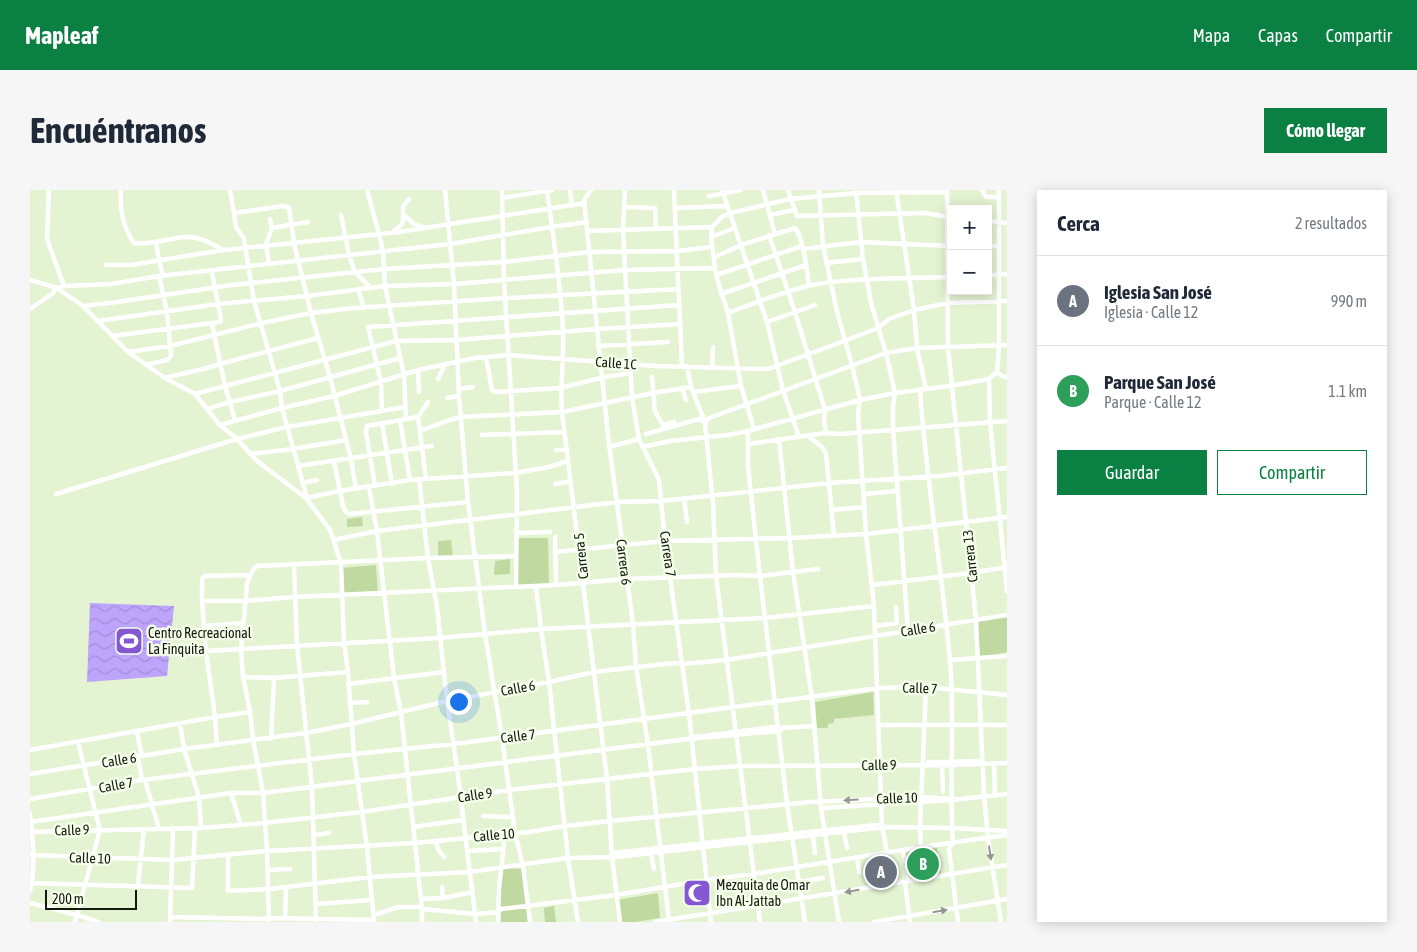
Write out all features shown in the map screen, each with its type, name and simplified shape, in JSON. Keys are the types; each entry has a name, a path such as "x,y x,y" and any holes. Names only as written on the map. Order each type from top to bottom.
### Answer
{"street":[{"path":"49,190 47,239 64,286"},
{"path":"121,190 120,212 132,240 136,243 192,237 204,240 224,250"},
{"path":"230,190 236,227 244,239 254,301 262,323 306,498"},
{"path":"367,190 383,251 385,286 404,375 405,407 403,420 410,480"},
{"path":"445,190 454,284 458,389 475,556 485,634 506,762 515,833 523,866 530,922"},
{"path":"502,190 504,280 517,500 516,587"},
{"path":"502,198 549,190"},
{"name":"Carrera 5","path":"549,190 549,209 562,313 563,358 560,388 562,412 608,780 612,855 620,922"},
{"path":"570,190 572,206"},
{"path":"106,265 130,265 224,250 346,238 502,217 585,203 585,197 591,190"},
{"name":"Carrera 7","path":"625,190 623,230 632,397 638,436 658,476 689,714 690,738 711,922"},
{"path":"674,190 677,268 685,366 704,419 708,438 714,502 716,576 760,922"},
{"path":"708,196 741,190"},
{"path":"763,190 770,215 776,255 825,410 826,433"},
{"path":"788,190 796,215 800,216 924,213 947,217"},
{"path":"819,190 826,263 844,342 852,364 860,400 858,408 864,507 876,636 881,805 887,852"},
{"path":"982,190 986,197 999,198"},
{"path":"643,447 670,441 708,438 754,430 860,400 988,379 997,372 999,346 999,190"},
{"path":"856,191 863,259 871,303 886,353 895,393 893,429 908,630"},
{"path":"588,231 712,227 730,213 790,199 820,197 856,191 947,191"},
{"path":"896,191 914,310 917,348 926,389"},
{"name":"Carrera 13","path":"947,191 948,205"},
{"path":"723,192 767,322 783,390 799,437"},
{"path":"393,232 403,223 403,206 409,199"},
{"name":"Carrera 6","path":"585,203 608,442 633,624 636,666 648,745 668,920"},
{"path":"234,213 287,206 290,212 294,243 311,313 351,458 356,489"},
{"path":"675,208 727,206"},
{"path":"624,207 655,208 656,229"},
{"path":"770,215 794,210"},
{"path":"403,214 414,224 426,228"},
{"path":"341,216 349,255 355,272 370,287"},
{"path":"268,264 266,246 272,228 270,219"},
{"path":"992,221 1007,223"},
{"path":"272,228 308,222"},
{"path":"30,310 57,288 64,286 111,284 161,276 212,272 299,260 450,244 587,222"},
{"path":"712,227 711,236 716,275 728,312 741,386 754,430"},
{"path":"711,236 735,228"},
{"path":"715,257 741,246 796,228 802,247 809,286"},
{"path":"146,365 170,358 167,312 156,242"},
{"path":"716,275 802,247 861,242 947,246"},
{"path":"992,246 998,246"},
{"path":"83,306 215,288 384,269 504,262 589,252 677,251 712,248"},
{"path":"826,263 863,259"},
{"path":"722,294 752,282 806,265"},
{"path":"98,321 218,304 307,296 370,287 454,284 625,270 715,268"},
{"path":"112,336 219,323 221,321 212,272"},
{"path":"992,275 1007,274"},
{"path":"728,312 809,286 867,280 947,277"},
{"path":"30,280 57,288 83,306 128,352 165,378 195,394 220,425 237,439 257,461 306,498 330,530 341,563 344,643 348,672 349,703 374,919"},
{"path":"128,352 170,346 311,313 354,308 679,288"},
{"path":"358,289 364,308"},
{"name":"Carrera 13","path":"948,295 950,386 957,424 976,620 984,795 992,868 1001,922"},
{"path":"354,308 360,296"},
{"name":"Calle 1C","path":"220,425 334,396 418,370 457,361 486,357 508,355 631,364 760,369 777,366 844,342 878,328 889,319 914,310 948,303 1007,301"},
{"path":"382,411 381,382 368,327 680,305"},
{"path":"767,322 816,305"},
{"path":"212,324 225,386 235,420"},
{"path":"195,394 396,341 457,340 681,324"},
{"path":"165,378 318,338"},
{"path":"598,346 668,342"},
{"path":"646,434 709,418 886,353 917,348 1007,345"},
{"path":"712,368 713,346"},
{"path":"486,357 492,390 496,392 560,388 631,373"},
{"path":"207,409 230,402 280,392 400,358"},
{"path":"438,379 446,364"},
{"path":"418,370 419,392"},
{"path":"997,372 1007,377"},
{"path":"652,377 655,413 661,424 665,425 674,422"},
{"path":"988,379 990,422 1007,591"},
{"path":"693,392 741,386"},
{"path":"458,389 472,387"},
{"path":"420,430 436,426 446,420 461,417 512,416 562,412 605,402 691,387"},
{"path":"682,388 686,400"},
{"path":"920,389 922,427 933,527 950,660 954,799 953,843 949,849 958,922"},
{"path":"448,398 459,396"},
{"path":"422,922 401,712 394,678 377,529 373,513 366,432 368,425 418,416 428,402"},
{"path":"56,494 237,439 287,427 405,407"},
{"path":"418,416 426,479"},
{"path":"748,444 826,433 836,434 1007,421"},
{"path":"382,423 392,484"},
{"path":"748,431 748,467 760,576 775,703 780,729 791,836 805,922"},
{"path":"482,435 565,432"},
{"path":"608,442 638,436"},
{"path":"808,436 824,449 834,536"},
{"path":"779,439 799,614 812,698 816,766 821,808 839,922"},
{"path":"250,454 346,440"},
{"path":"298,466 432,446"},
{"path":"556,450 567,450"},
{"path":"334,461 339,492 347,513 373,513 469,504"},
{"path":"306,498 410,480 515,473 569,464"},
{"path":"333,538 377,529 517,515 575,506 928,477 1007,468"},
{"path":"302,482 317,480"},
{"path":"419,480 476,922"},
{"path":"555,484 571,481"},
{"path":"864,494 898,490"},
{"path":"684,498 687,522"},
{"path":"832,510 864,507"},
{"path":"555,552 665,541 866,534 1007,517"},
{"path":"516,533 550,532"},
{"path":"555,537 556,585"},
{"path":"269,920 263,793 250,712 242,677 241,649 244,601 250,575 255,567 380,560 516,556"},
{"path":"294,565 297,645 314,818 316,921"},
{"path":"872,585 1006,567"},
{"path":"202,601 244,601 384,594 556,585 626,579 735,575 760,576 818,569"},
{"path":"217,745 206,652 202,579 205,576 250,575"},
{"path":"536,586 540,629 549,682 568,858 578,922"},
{"path":"169,653 439,638 540,629 765,618 874,606"},
{"path":"875,626 897,623 896,607"},
{"name":"Calle 6","path":"30,774 184,749 306,733 447,701 594,672 636,666 726,660 1007,615"},
{"path":"205,626 243,623"},
{"path":"950,660 1007,656"},
{"path":"242,677 274,678 348,672"},
{"path":"348,684 444,672"},
{"path":"271,739 274,678"},
{"path":"921,847 920,827 926,687"},
{"name":"Calle 7","path":"30,799 144,780 308,759 502,738 878,688 926,687 1007,695"},
{"path":"349,703 367,702"},
{"path":"30,750 250,712"},
{"path":"31,883 192,888 199,797 184,749 180,724"},
{"path":"878,725 1007,725"},
{"path":"30,822 231,793 263,793 648,745 690,738 814,726"},
{"path":"137,732 144,780 159,829"},
{"path":"75,922 100,830 78,742"},
{"name":"Calle 9","path":"32,832 198,828 264,823 361,812 509,790 694,769 741,766 783,767 1007,761"},
{"name":"Calle 9","path":"983,762 1007,761"},
{"name":"Calle 9","path":"922,764 942,765 953,763"},
{"path":"994,763 995,794"},
{"path":"942,765 943,792"},
{"path":"231,793 241,825"},
{"path":"821,808 881,805 1007,794"},
{"name":"Calle 10","path":"32,855 172,860 267,851 314,850 415,843 529,832 610,821 821,801 881,798 922,800"},
{"path":"30,814 32,832 30,891"},
{"path":"483,816 513,817"},
{"path":"413,827 463,820"},
{"path":"791,836 844,833 883,827"},
{"path":"612,855 883,827 1007,831"},
{"path":"174,828 170,920 285,919 339,921 374,919 398,907 475,914 499,912 501,908 616,895 1007,835"},
{"path":"138,885 144,829"},
{"path":"315,835 329,833"},
{"path":"844,833 847,848"},
{"path":"498,922 505,834"},
{"path":"813,836 815,853"},
{"path":"436,841 439,851 444,857"},
{"path":"467,851 503,849"},
{"path":"228,855 228,891 268,889 370,877 470,872 523,866 568,858 651,853 660,850"},
{"path":"903,850 910,922"},
{"path":"651,853 654,869"},
{"path":"858,857 859,872"},
{"path":"656,922 758,905 801,900 1007,865"},
{"path":"268,870 290,869"},
{"path":"798,882 823,878"},
{"path":"285,919 286,887"},
{"path":"442,887 443,898"},
{"path":"421,899 443,898 473,892"},
{"path":"874,922 1007,898"},
{"path":"316,904 372,900"},
{"path":"30,903 98,922"}],"green space":[{"path":"362,517 363,526 347,527 347,519"},
{"path":"517,538 548,538 549,584 518,585"},
{"path":"451,540 453,557 438,558 438,541"},
{"path":"510,559 510,574 494,575 495,561"},
{"path":"376,565 378,594 341,595 339,568"},
{"path":"1007,615 1007,652 980,658 976,620"},
{"path":"873,692 874,715 834,719 834,723 828,724 828,728 817,728 815,702"},
{"path":"937,848 941,875 910,880 905,853"},
{"path":"501,868 522,869 527,906 500,908"},
{"path":"658,893 660,918 621,922 617,900"},
{"path":"554,906 556,922 545,922 544,908"},
{"path":"527,908 530,922 501,922 501,909"}],"water":[{"name":"Centro Recreacional La Finquita","path":"90,603 174,606 167,676 87,682"}],"place":[{"name":"Centro Recreacional La Finquita","path":"129,641"},
{"name":"Parque San José","path":"923,864"},
{"name":"Iglesia San José","path":"881,872"},
{"name":"Mezquita de Omar Ibn Al-Jattab","path":"697,893"}]}
